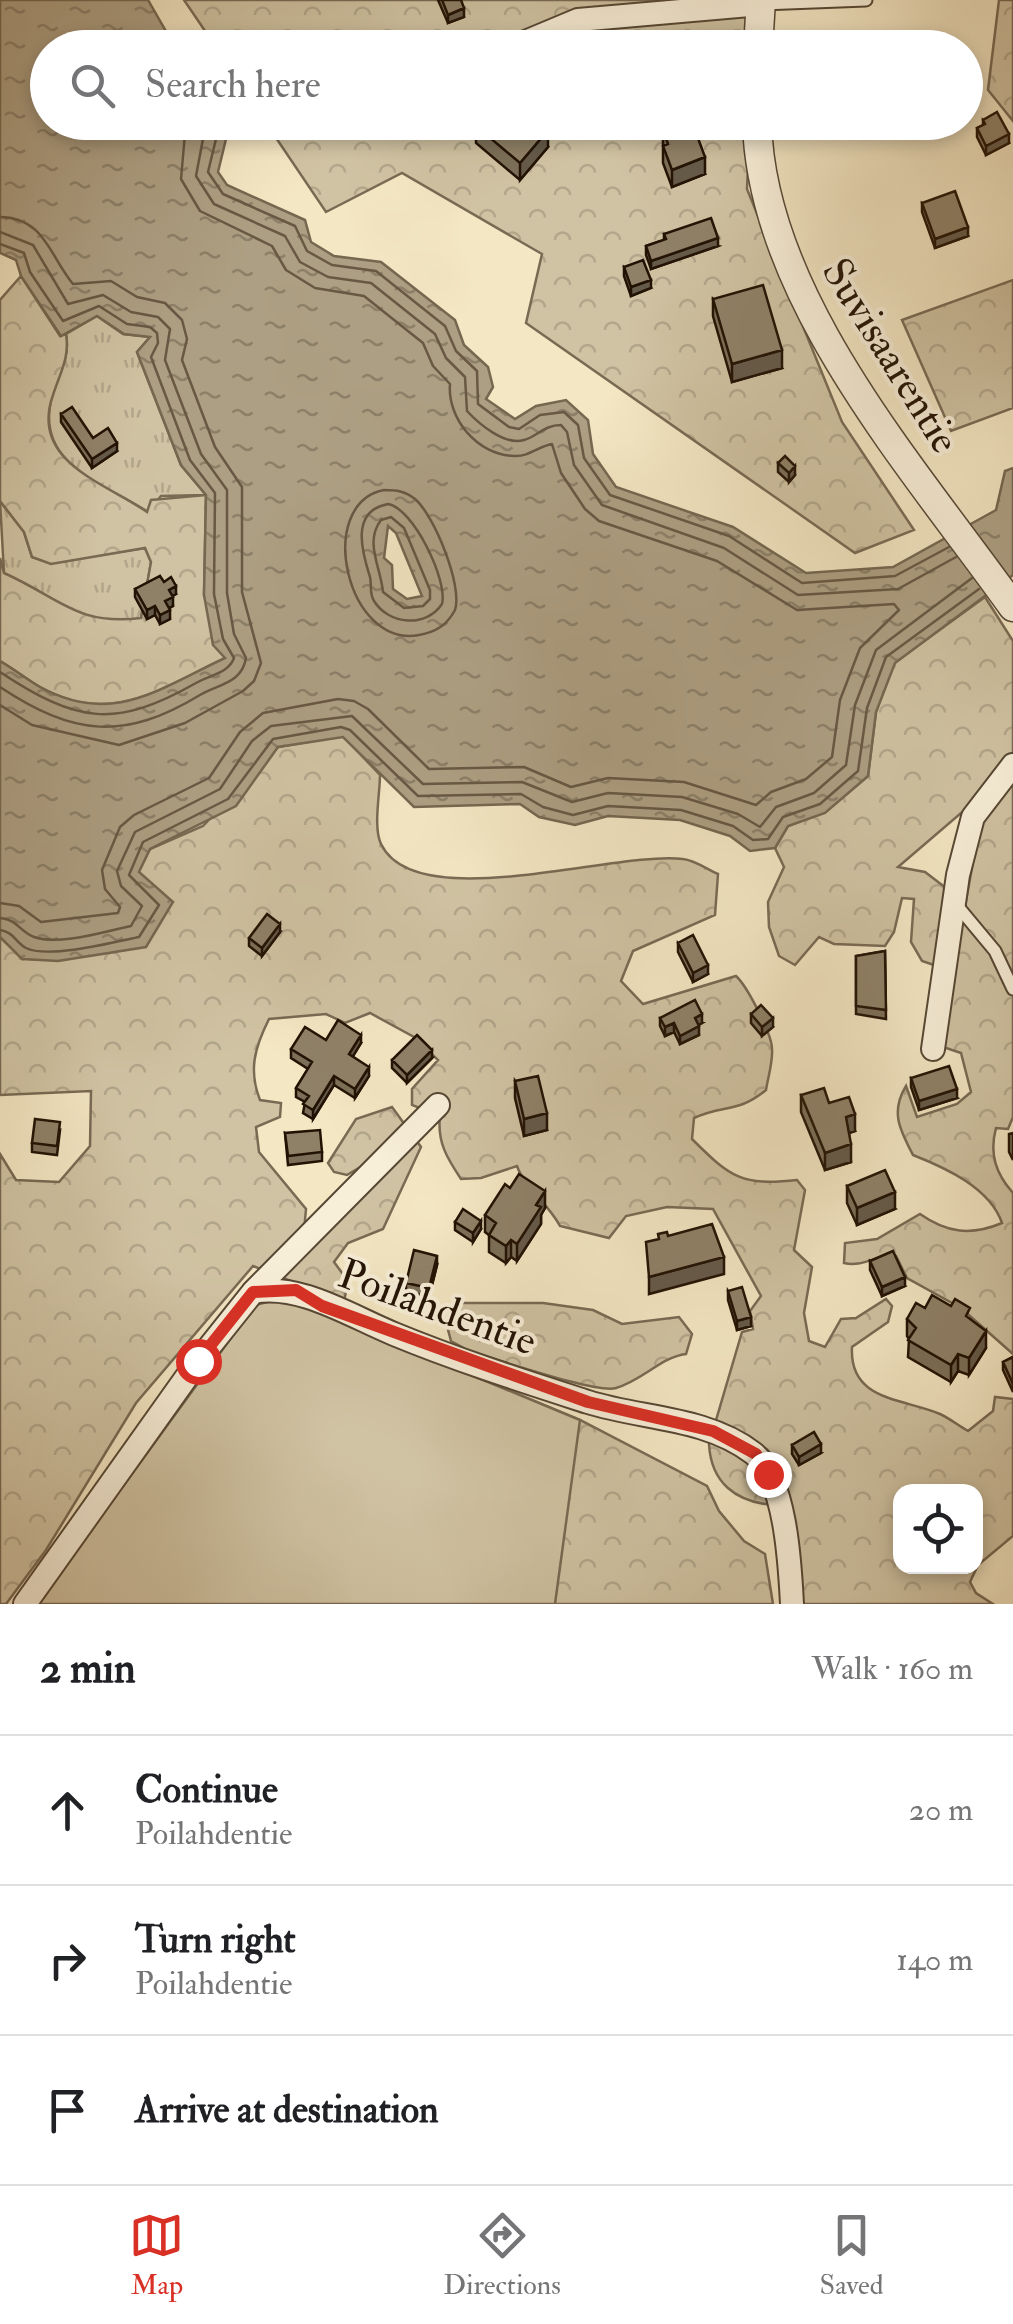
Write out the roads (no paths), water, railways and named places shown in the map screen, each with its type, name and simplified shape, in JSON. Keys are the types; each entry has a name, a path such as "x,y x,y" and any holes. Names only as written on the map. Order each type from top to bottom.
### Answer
{"street":[{"path":"554,30 578,20 761,2 759,30"},
{"name":"Suvisaarentie","path":"759,140 768,206 794,278 831,347 1013,607"},
{"path":"933,1049 955,903 973,817 1013,765"},
{"path":"25,1604 198,1361 253,1292 438,1106"},
{"name":"Poilahdentie","path":"253,1292 296,1290 322,1306 508,1376 588,1402 713,1431 756,1454 778,1498 790,1562 792,1604"}],"lane":[{"path":"761,2 866,0"},
{"path":"955,903 995,951 1013,989"}],"water":[{"path":"0,0 148,0 165,30 30,30 30,140 226,140 218,172 227,185 305,220 311,242 334,256 381,262 455,320 464,345 488,367 493,387 486,399 515,419 536,406 566,400 588,420 593,454 616,487 733,527 806,573 893,567 996,510 1005,471 1013,468 1013,575 895,663 876,712 868,776 825,813 788,826 775,848 750,851 730,836 680,820 608,816 575,825 539,817 520,804 414,807 343,737 278,747 236,806 150,849 139,872 173,902 146,947 58,961 22,959 0,937 0,661 40,687 91,704 136,699 225,658 213,645 204,595 206,495 181,465 137,352 150,337 124,334 97,316 61,336 21,276 16,260 0,253","holes":["388,526 396,533 422,596 407,599 393,589 392,565 384,558"]}]}
